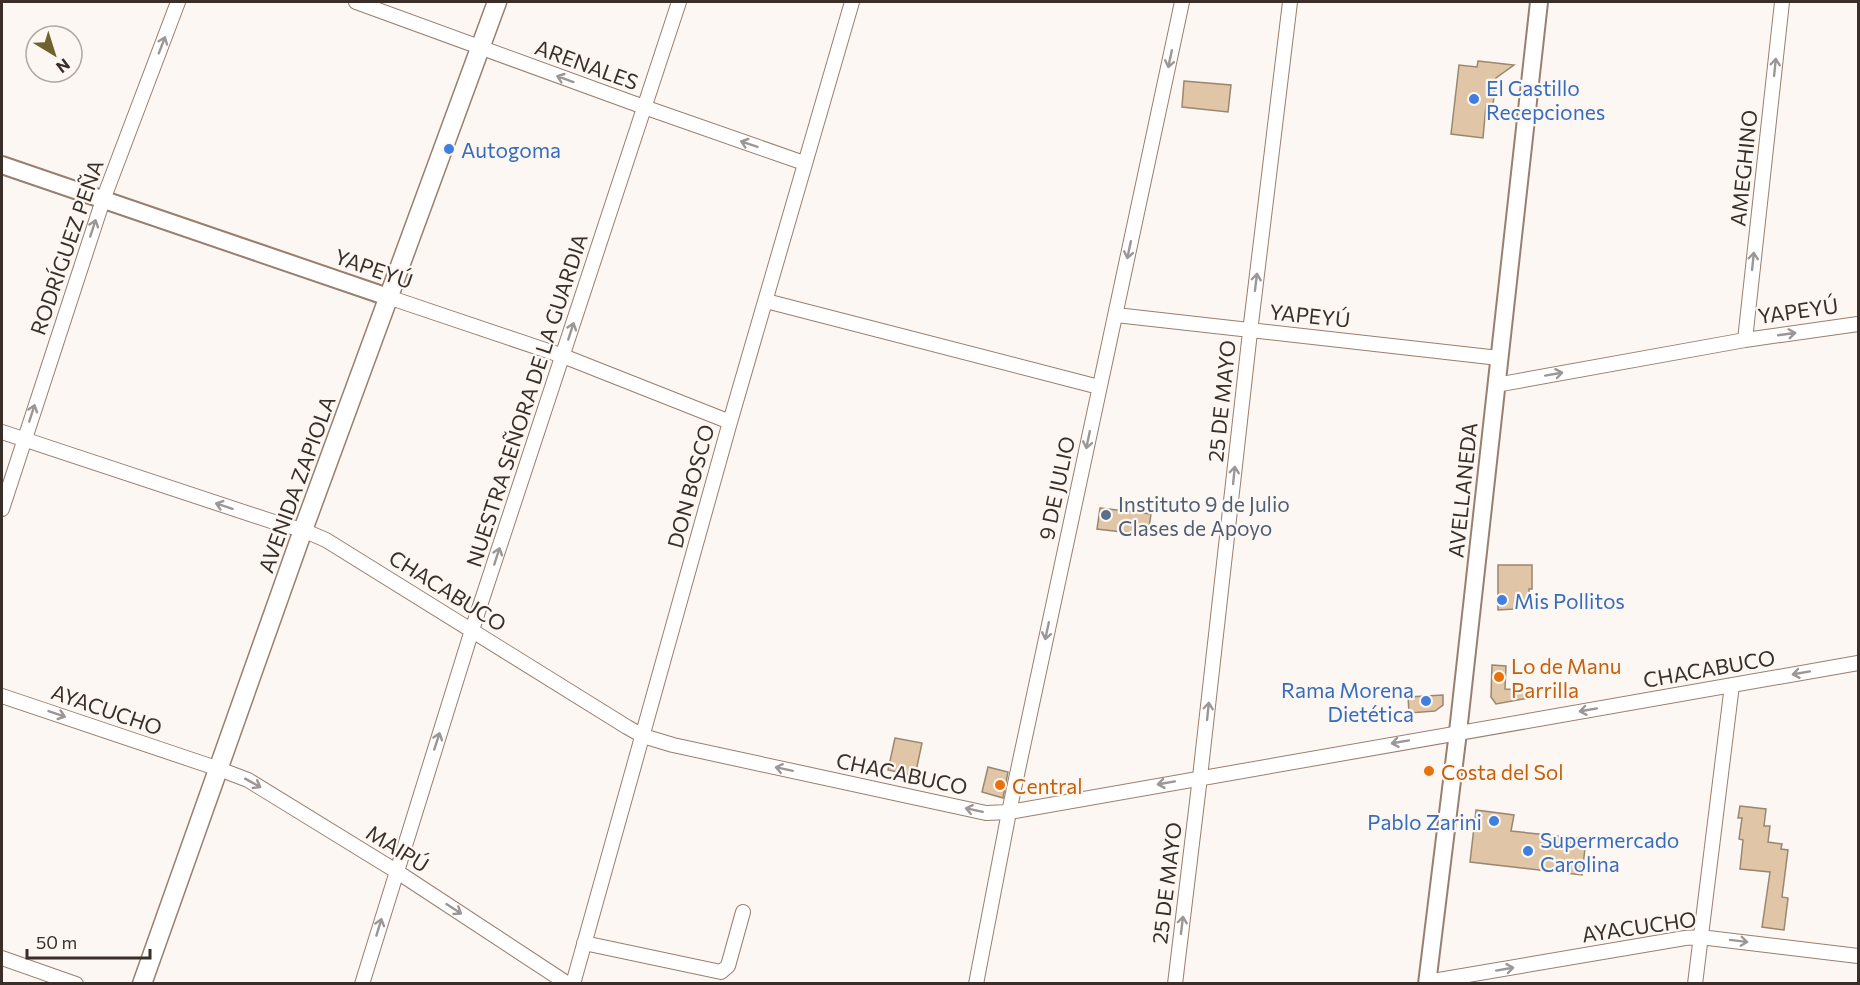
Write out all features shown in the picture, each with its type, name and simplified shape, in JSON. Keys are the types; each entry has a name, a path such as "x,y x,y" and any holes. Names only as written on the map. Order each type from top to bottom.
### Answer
{"main road":[{"name":"AVENIDA ZAPIOLA","path":"142,984 303,530 497,2"}],"street":[{"name":"RODRÍGUEZ PEÑA","path":"2,509 103,200 178,2"},
{"name":"ARENALES","path":"356,2 804,163"},
{"name":"NUESTRA SEÑORA DE LA GUARDIA","path":"362,984 472,630 679,2"},
{"name":"DON BOSCO","path":"573,984 730,422 852,2"},
{"name":"9 DE JULIO","path":"976,984 1009,812 1182,2"},
{"name":"25 DE MAYO","path":"1175,984 1290,2"},
{"name":"AVELLANEDA","path":"1427,983 1458,732 1539,2"},
{"name":"AMEGHINO","path":"1745,340 1782,2"},
{"name":"YAPEYÚ","path":"2,165 563,356 730,422"},
{"path":"766,301 1099,387"},
{"name":"YAPEYÚ","path":"1116,315 1250,332 1499,358"},
{"name":"YAPEYÚ","path":"1496,385 1745,340 1858,324"},
{"name":"CHACABUCO","path":"2,432 303,530 326,540 643,736 673,745 986,813 1009,812 1858,663"},
{"path":"1695,984 1732,685"},
{"name":"AYACUCHO","path":"2,696 199,762"},
{"name":"MAIPÚ","path":"199,762 248,780 396,871 568,984"},
{"path":"584,944 721,972 728,966 742,912"},
{"name":"AYACUCHO","path":"1427,983 1700,936 1858,956"},
{"path":"2,958 76,984"}],"building":[{"name":"El Castillo Recepciones","path":"1478,61 1514,65 1496,78 1493,105 1486,105 1483,138 1451,134 1459,65 1477,67"},
{"path":"1184,81 1231,85 1228,112 1182,107"},
{"path":"1100,508 1151,514 1148,535 1097,529"},
{"path":"1498,565 1532,565 1532,589 1529,589 1529,600 1517,600 1514,609 1498,610"},
{"name":"Lo de Manu Parrilla","path":"1492,665 1506,666 1505,689 1540,691 1540,696 1496,704 1491,697"},
{"name":"Rama Morena Dietética","path":"1443,695 1443,705 1435,711 1409,713 1408,697"},
{"path":"895,738 922,743 915,776 888,770"},
{"path":"988,767 1008,772 1003,798 982,792"},
{"path":"1740,806 1766,809 1764,826 1770,826 1768,842 1782,844 1781,849 1788,850 1782,897 1788,898 1784,930 1762,927 1770,872 1740,869 1743,840 1739,839 1742,818 1738,818"},
{"name":"Supermercado Carolina","path":"1476,810 1514,815 1511,831 1586,839 1582,875 1470,862"}],"place":[{"name":"El Castillo Recepciones","path":"1474,99"},
{"name":"Autogoma","path":"449,149"},
{"name":"Instituto 9 de Julio Clases de Apoyo","path":"1106,515"},
{"name":"Mis Pollitos","path":"1502,600"},
{"name":"Lo de Manu Parrilla","path":"1499,677"},
{"name":"Rama Morena Dietética","path":"1426,701"},
{"name":"Costa del Sol","path":"1429,771"},
{"name":"Central","path":"1000,785"},
{"name":"Pablo Zarini","path":"1494,821"},
{"name":"Supermercado Carolina","path":"1528,851"}]}
